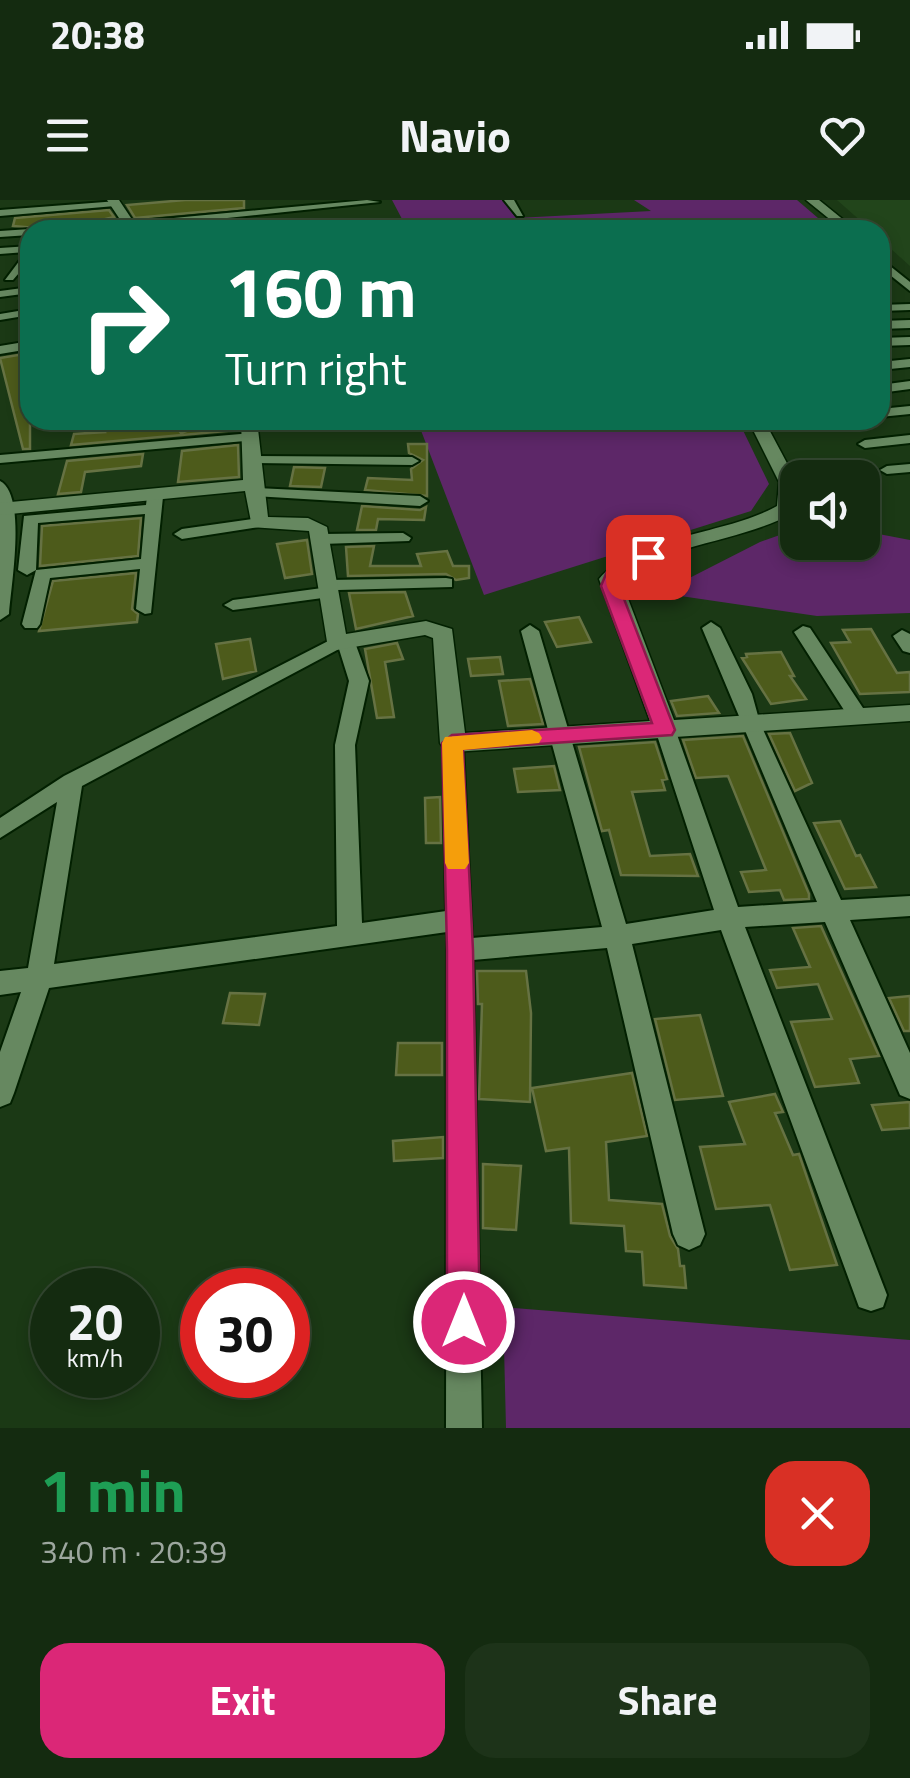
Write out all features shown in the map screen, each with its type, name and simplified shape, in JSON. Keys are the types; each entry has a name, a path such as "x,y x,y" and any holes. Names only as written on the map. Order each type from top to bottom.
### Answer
{"street":[{"path":"509,200 520,214"},
{"path":"812,200 837,220"},
{"path":"830,200 855,220"},
{"path":"0,212 114,202"},
{"path":"185,208 247,202"},
{"path":"183,220 374,202"},
{"path":"330,220 384,214"},
{"path":"0,459 242,430"},
{"path":"250,430 260,524"},
{"path":"761,430 788,482 786,509 752,527 648,557 614,573 610,586 871,1295"},
{"path":"864,444 910,439"},
{"path":"253,460 412,461"},
{"path":"887,470 910,468"},
{"path":"0,486 5,514 0,618 32,619 42,574 149,562"},
{"path":"5,514 255,489 420,501"},
{"path":"145,609 154,502"},
{"path":"4,556 28,561 28,522 66,508"},
{"path":"5,514 28,522"},
{"path":"182,534 260,524 308,524 316,527 322,539 341,642 359,681 345,745 350,934"},
{"path":"322,539 403,538"},
{"path":"233,605 329,589 446,583"},
{"path":"0,829 72,782 341,642 426,628 444,634 460,950 464,1428"},
{"path":"711,628 742,694 750,723 830,912 910,1085"},
{"path":"530,631 617,936 689,1234"},
{"path":"803,632 858,716"},
{"path":"452,743 910,713"},
{"path":"0,1093 39,976 72,782"},
{"path":"460,950 617,936 730,918 910,906"},
{"path":"0,983 459,920"}],"shaded area":[{"path":"392,200 502,200 516,218 651,211 634,200 797,200 820,220 395,220 402,219"},
{"path":"837,200 910,200 910,266 890,248 890,220 860,220"},
{"path":"421,430 743,430 769,484 751,511 484,595"},
{"path":"880,534 910,540 910,613 817,616 660,593 780,535 780,560 880,560"},
{"path":"503,1307 910,1340 910,1428 506,1428"}],"building":[{"path":"244,200 244,208 135,218 127,205"},
{"path":"109,210 114,217 20,220 20,227 13,226 15,218"},
{"path":"20,355 20,430 30,430 30,449 23,449 0,358"},
{"path":"238,430 71,445 74,434"},
{"path":"408,444 427,444 427,496 365,490 368,478 412,480 411,469 423,460 409,453"},
{"path":"238,445 239,477 178,482 182,451"},
{"path":"143,454 141,466 85,472 81,492 58,494 67,461"},
{"path":"294,467 325,468 321,487 290,486"},
{"path":"362,506 420,510 426,507 424,520 378,519 376,530 357,530"},
{"path":"141,518 138,556 40,566 42,526"},
{"path":"307,540 312,574 285,578 277,544"},
{"path":"374,546 370,566 421,566 417,554 447,551 453,566 469,566 469,578 456,580 446,574 348,576 346,547"},
{"path":"136,573 132,609 138,614 137,622 39,631 53,581"},
{"path":"405,592 413,616 356,629 349,593"},
{"path":"579,617 591,642 557,647 545,622"},
{"path":"871,629 897,673 910,672 910,692 860,694 831,643 850,642 843,630"},
{"path":"250,639 256,671 223,679 216,644"},
{"path":"397,643 403,659 385,662 394,717 377,718 365,649"},
{"path":"781,652 794,676 790,676 806,699 771,704 742,658 746,654"},
{"path":"500,657 503,674 471,676 468,659"},
{"path":"530,679 543,724 508,726 499,681"},
{"path":"708,696 719,713 677,716 671,701"},
{"path":"790,733 812,783 795,791 769,734"},
{"path":"743,736 809,899 784,900 780,890 749,892 741,872 766,870 728,776 696,778 683,740"},
{"path":"655,742 667,779 662,780 665,790 632,792 650,856 690,854 698,876 621,875 609,830 602,831 579,747"},
{"path":"554,766 560,790 518,792 514,769"},
{"path":"440,797 441,843 426,843 425,798"},
{"path":"840,821 876,887 845,889 814,823"},
{"path":"821,926 879,1056 850,1059 859,1083 815,1087 791,1022 832,1019 818,984 777,988 770,970 810,967 793,928"},
{"path":"477,971 526,971 531,1013 530,1102 479,1099 482,1004 478,1004"},
{"path":"230,993 265,994 259,1025 223,1023"},
{"path":"910,996 910,1031 904,1031 889,998"},
{"path":"700,1015 723,1096 675,1100 655,1019"},
{"path":"398,1043 442,1043 442,1075 396,1075"},
{"path":"632,1073 647,1136 606,1142 609,1200 662,1204 680,1266 684,1266 686,1288 644,1285 642,1252 626,1251 624,1226 571,1223 569,1148 546,1151 532,1088"},
{"path":"775,1094 783,1112 775,1113 793,1155 799,1154 837,1265 790,1270 770,1205 716,1209 700,1147 745,1144 729,1102"},
{"path":"910,1102 910,1128 882,1130 872,1105"},
{"path":"443,1137 443,1158 394,1161 393,1141"},
{"path":"483,1164 521,1166 516,1230 483,1228"}],"slow traffic":[{"path":"457,863 452,743 532,738"}],"route":[{"path":"464,1322 460,950 452,743 665,730 610,586 614,573 648,557"}]}
